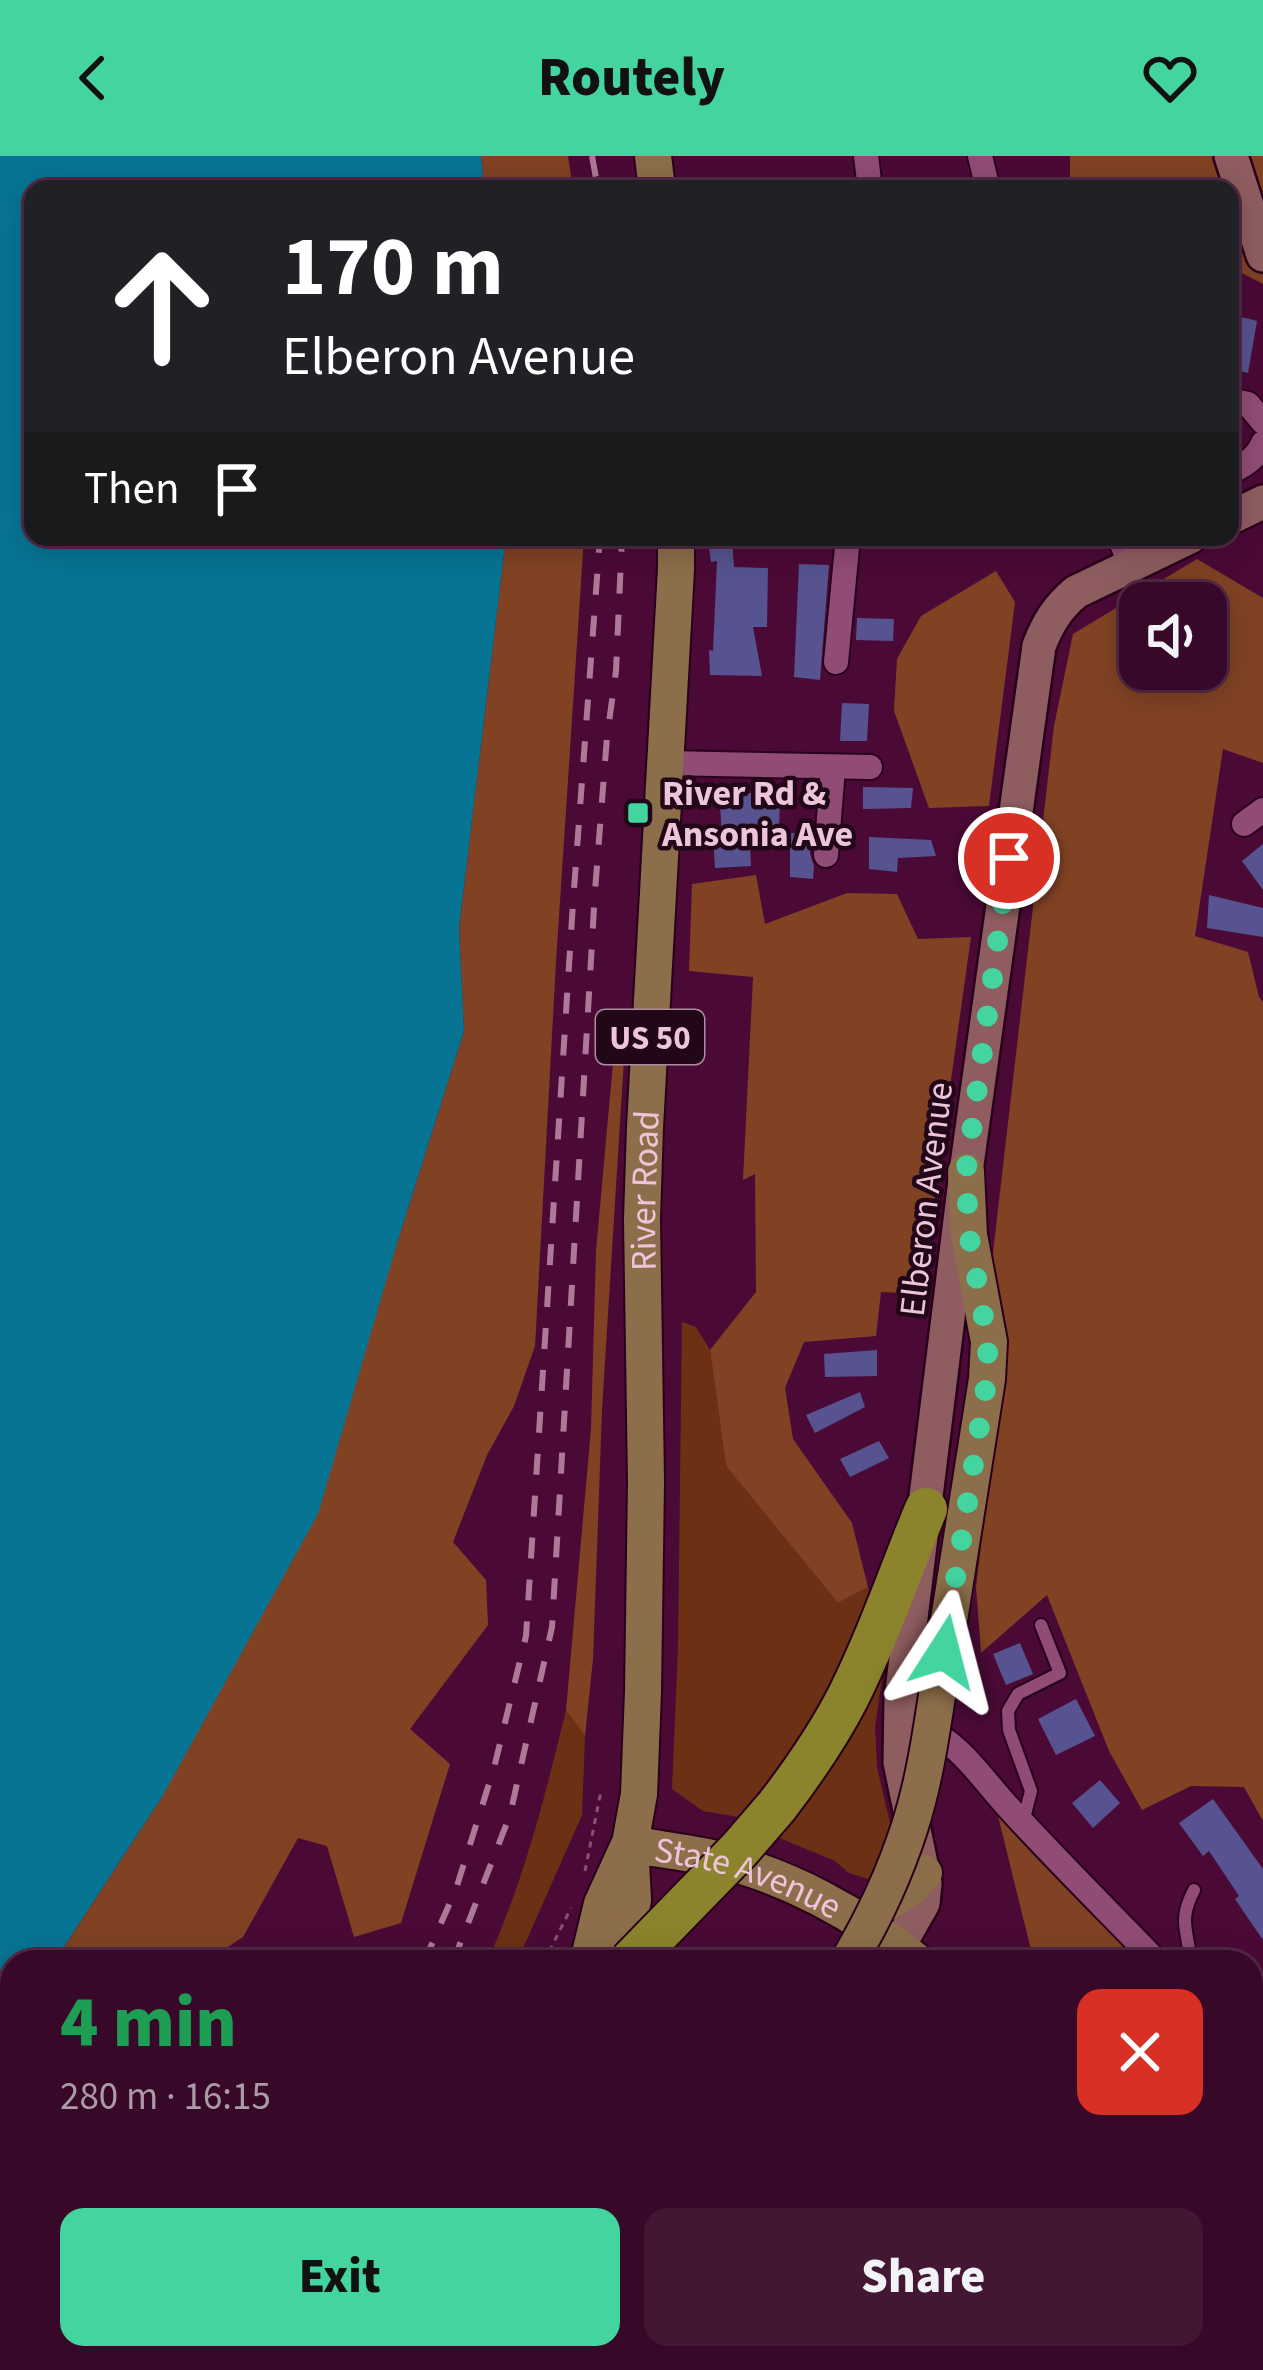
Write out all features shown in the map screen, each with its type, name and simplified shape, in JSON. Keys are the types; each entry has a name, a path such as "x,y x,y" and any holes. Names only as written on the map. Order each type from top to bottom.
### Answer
{"highway":[{"path":"642,1950 739,1850 801,1775 868,1655 926,1509"}],"main road":[{"name":"River Road","path":"622,1950 633,1900 630,1844 639,1794 643,1692 642,1219 676,546"},
{"path":"855,1950 911,1825 987,1379 988,1342 969,1235 966,1172"},
{"name":"River Road","path":"591,1950 602,1904 630,1844"},
{"name":"State Avenue","path":"630,1844 714,1858 768,1875 825,1901 902,1950"},
{"path":"859,1921 924,1873"}],"street":[{"path":"1232,156 1263,256"},
{"path":"1239,402 1248,404 1263,422"},
{"path":"1239,468 1259,453 1263,443"},
{"path":"836,662 847,546"},
{"name":"Elberon Avenue","path":"924,1873 899,1762 901,1699 966,1172 1040,646 1061,604 1125,551"},
{"path":"665,763 871,767"},
{"path":"826,855 833,768"},
{"path":"902,1722 939,1734 951,1744 1145,1950"},
{"path":"909,1950 922,1903 924,1873"}],"lane":[{"path":"1023,1823 1031,1791 1007,1721 1018,1694 1060,1672 1041,1625"},
{"path":"1189,1950 1185,1908 1194,1890"}],"path":[{"path":"580,1887 602,1791"},
{"path":"550,1950 572,1906"}],"shaded area":[{"path":"481,156 568,156 572,180 483,180"},
{"path":"1070,156 1263,156 1263,284 1239,272 1239,180 1070,180"},
{"path":"505,546 583,546 535,1346 514,1406 487,1455 453,1542 486,1580 488,1625 410,1729 450,1764 401,1923 354,1937 327,1846 298,1838 243,1937 223,1950 62,1950 162,1797 398,1240 464,1031 459,928"},
{"path":"1197,559 1263,598 1263,763 1223,749 1195,936 1248,952 1263,1002 1263,1821 1244,1787 1191,1786 1142,1810 1109,1751 1047,1595 981,1653 976,1587 1005,1345 992,1261 1054,726 1073,634 1119,606 1119,690 1227,690 1227,582 1159,582"},
{"path":"996,571 1015,602 989,806 929,808 894,711 897,659 921,616"},
{"path":"756,875 765,924 847,893 897,894 918,939 971,937 921,1294 881,1292 876,1336 804,1342 785,1388 793,1439 852,1523 868,1587 838,1603 726,1466 710,1350 756,1292 755,1174 743,1180 753,977 689,971 692,884"},
{"path":"615,1041 625,1043 585,1736 566,1710 591,1429 596,1251"},
{"path":"682,1322 696,1327 710,1350 726,1466 838,1603 868,1587 871,1595 805,1741 745,1818 703,1811 672,1789"},
{"path":"886,1652 875,1727 877,1767 893,1836 874,1881 770,1834"},
{"path":"566,1710 585,1736 582,1815 522,1950 492,1950 523,1869"},
{"path":"998,1816 1129,1950 1031,1950"}],"water":[{"path":"0,156 481,156 483,180 24,180 24,546 505,546 459,928 464,1031 318,1514 162,1797 62,1950 0,1950"}],"building":[{"path":"1239,316 1257,321 1248,373 1239,371"},
{"path":"709,546 732,546 734,567 768,568 767,627 753,627 762,676 710,675 717,561 711,562"},
{"path":"799,564 829,565 820,680 794,677"},
{"path":"857,618 894,619 893,641 856,640"},
{"path":"842,703 869,704 867,741 840,741"},
{"path":"863,787 913,788 911,808 863,809"},
{"path":"719,791 780,795 779,832 749,829 751,866 715,868 713,835 722,835"},
{"path":"790,833 811,834 813,879 790,877"},
{"path":"869,837 931,840 936,856 898,858 897,872 869,869"},
{"path":"1263,844 1263,890 1242,861"},
{"path":"1209,895 1263,908 1263,937 1207,928"},
{"path":"877,1350 877,1376 825,1377 824,1354"},
{"path":"860,1392 865,1407 815,1433 806,1415"},
{"path":"879,1441 889,1458 850,1477 840,1459"},
{"path":"1020,1643 1033,1674 1006,1685 993,1654"},
{"path":"1076,1699 1095,1736 1056,1755 1038,1719"},
{"path":"1100,1780 1120,1803 1093,1828 1072,1803"},
{"path":"1213,1799 1263,1869 1263,1940 1209,1851 1203,1856 1179,1823"}],"railway":[{"path":"592,156 596,180"},
{"path":"429,1950 456,1889 494,1768 526,1636 599,546"},
{"path":"458,1950 510,1815 552,1627 595,891 616,671 622,546"}],"place":[{"name":"River Rd & Ansonia Ave","path":"638,813"}],"route":[{"path":"944,1652 987,1379 988,1342 969,1235 966,1172 1009,858"}]}
